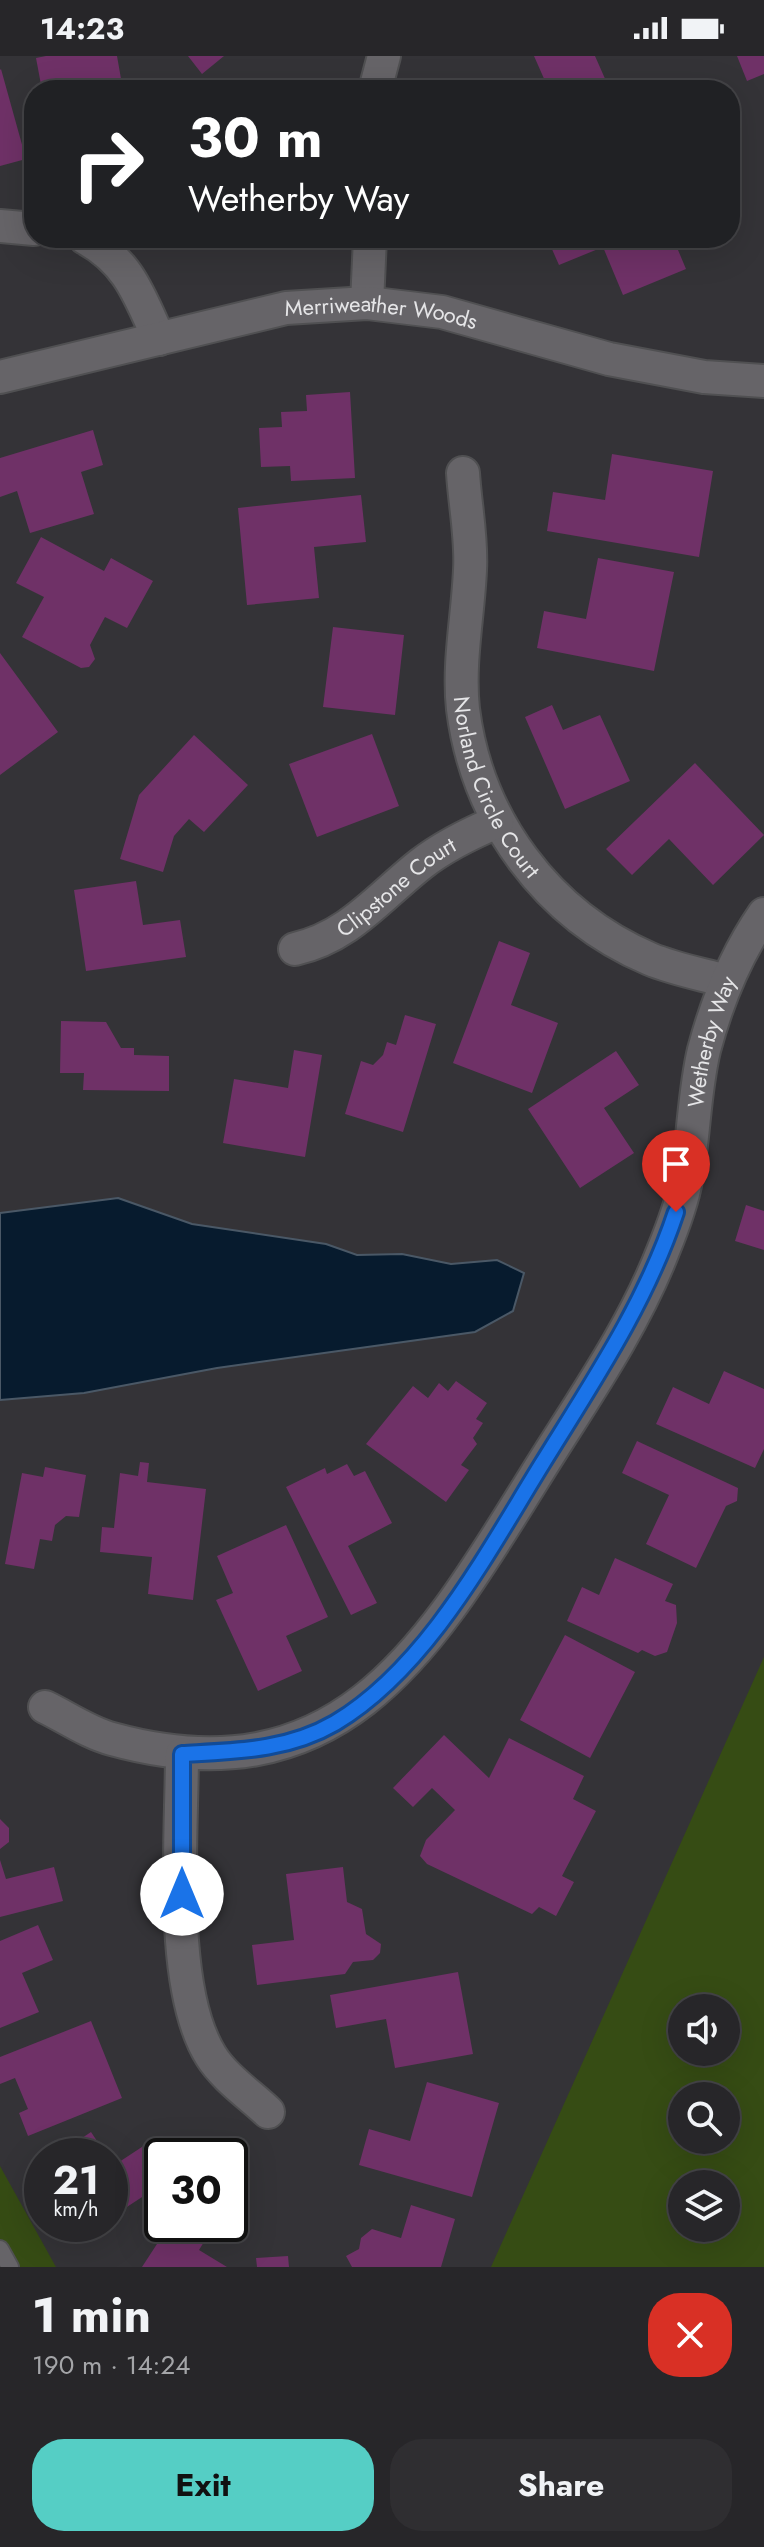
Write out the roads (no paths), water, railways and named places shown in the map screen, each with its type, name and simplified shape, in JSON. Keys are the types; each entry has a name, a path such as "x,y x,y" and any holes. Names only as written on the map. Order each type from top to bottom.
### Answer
{"street":[{"path":"378,80 384,56"},
{"path":"0,226 24,228"},
{"path":"103,248 130,276 159,339"},
{"path":"367,303 370,248"},
{"name":"Merriweather Woods","path":"0,377 286,308 367,303 442,312 609,359 704,377 764,381"},
{"name":"Norland Circle Court","path":"463,473 471,566 462,665 463,707 473,764 497,822 536,878 591,927 651,959 726,981"},
{"name":"Clipstone Court","path":"295,949 318,944 343,932 423,862 466,835 497,822"},
{"name":"Wetherby Way","path":"45,1707 109,1738 182,1754 261,1750 300,1739 333,1724 363,1704 397,1671 461,1595 613,1349 663,1252 685,1183 704,1052 726,981 764,914"},
{"path":"182,1754 182,1949 188,1997 211,2057 268,2112"}],"lane":[{"path":"0,2249 10,2267"}],"water":[{"path":"118,1198 192,1224 326,1244 357,1255 402,1254 451,1264 497,1260 524,1273 513,1311 475,1332 217,1368 84,1393 0,1400 0,1213"}]}
